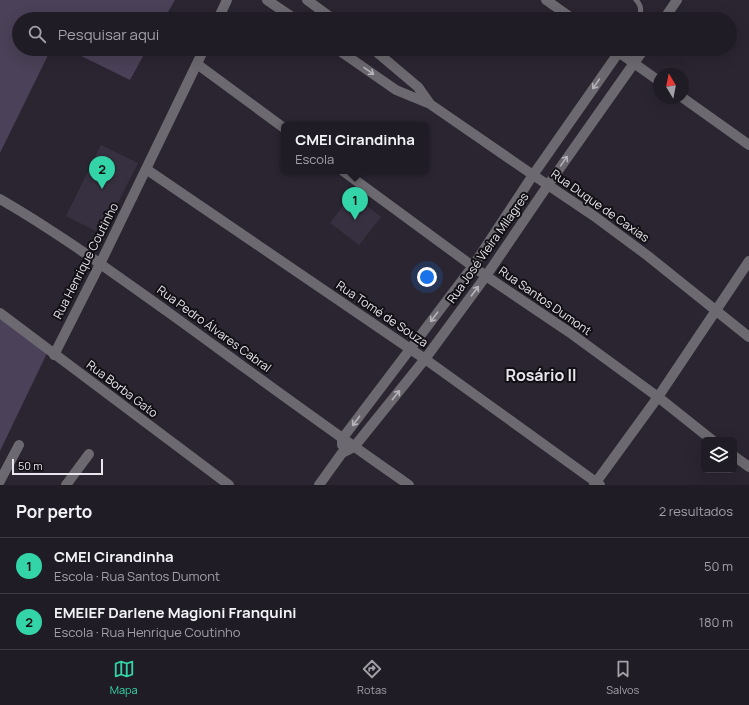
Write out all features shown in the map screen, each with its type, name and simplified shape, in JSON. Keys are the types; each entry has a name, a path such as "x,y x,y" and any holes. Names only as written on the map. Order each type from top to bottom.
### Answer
{"street":[{"path":"221,12 227,0"},
{"path":"268,0 285,12"},
{"path":"307,0 323,12"},
{"path":"546,0 563,12"},
{"path":"669,12 677,0"},
{"name":"Rua Henrique Coutinho","path":"54,355 100,264 201,56"},
{"name":"Rua Duque de Caxias","path":"347,56 396,90 430,104 594,216 648,256 749,337"},
{"name":"Rua Duque de Caxias","path":"381,56 418,87 430,104"},
{"path":"342,453 342,439 473,266 614,56"},
{"path":"625,56 653,77"},
{"name":"Rua José Vieira Milagres","path":"319,485 342,453 354,447 424,359 486,276 639,56"},
{"path":"197,64 281,126"},
{"path":"689,102 749,144"},
{"name":"Rua Tomé de Souza","path":"146,170 410,349 597,484"},
{"name":"Rua Santos Dumont","path":"347,174 486,276 569,332 658,397 708,437"},
{"name":"Rua Pedro Álvares Cabral","path":"0,199 45,225 342,439 409,485"},
{"path":"597,484 658,397 749,261"},
{"name":"Rua Borba Gato","path":"0,313 229,485"},
{"path":"0,481 20,445"},
{"path":"66,485 88,454"},
{"path":"737,458 749,467"}],"lane":[{"path":"636,0 641,7 640,12"}],"shaded area":[{"path":"0,0 175,0 168,12 12,12 12,56 48,56 0,153"},
{"path":"81,56 143,56 130,80"},
{"path":"101,145 138,163 102,234 66,216"},
{"path":"352,194 381,217 359,245 330,223"},
{"path":"0,314 49,349 0,451"}],"place":[{"name":"EMEIEF Darlene Magioni Franquini","path":"102,189"},
{"name":"CMEI Cirandinha","path":"355,220"}],"district":[{"name":"Rosário II","path":"541,375"}]}
